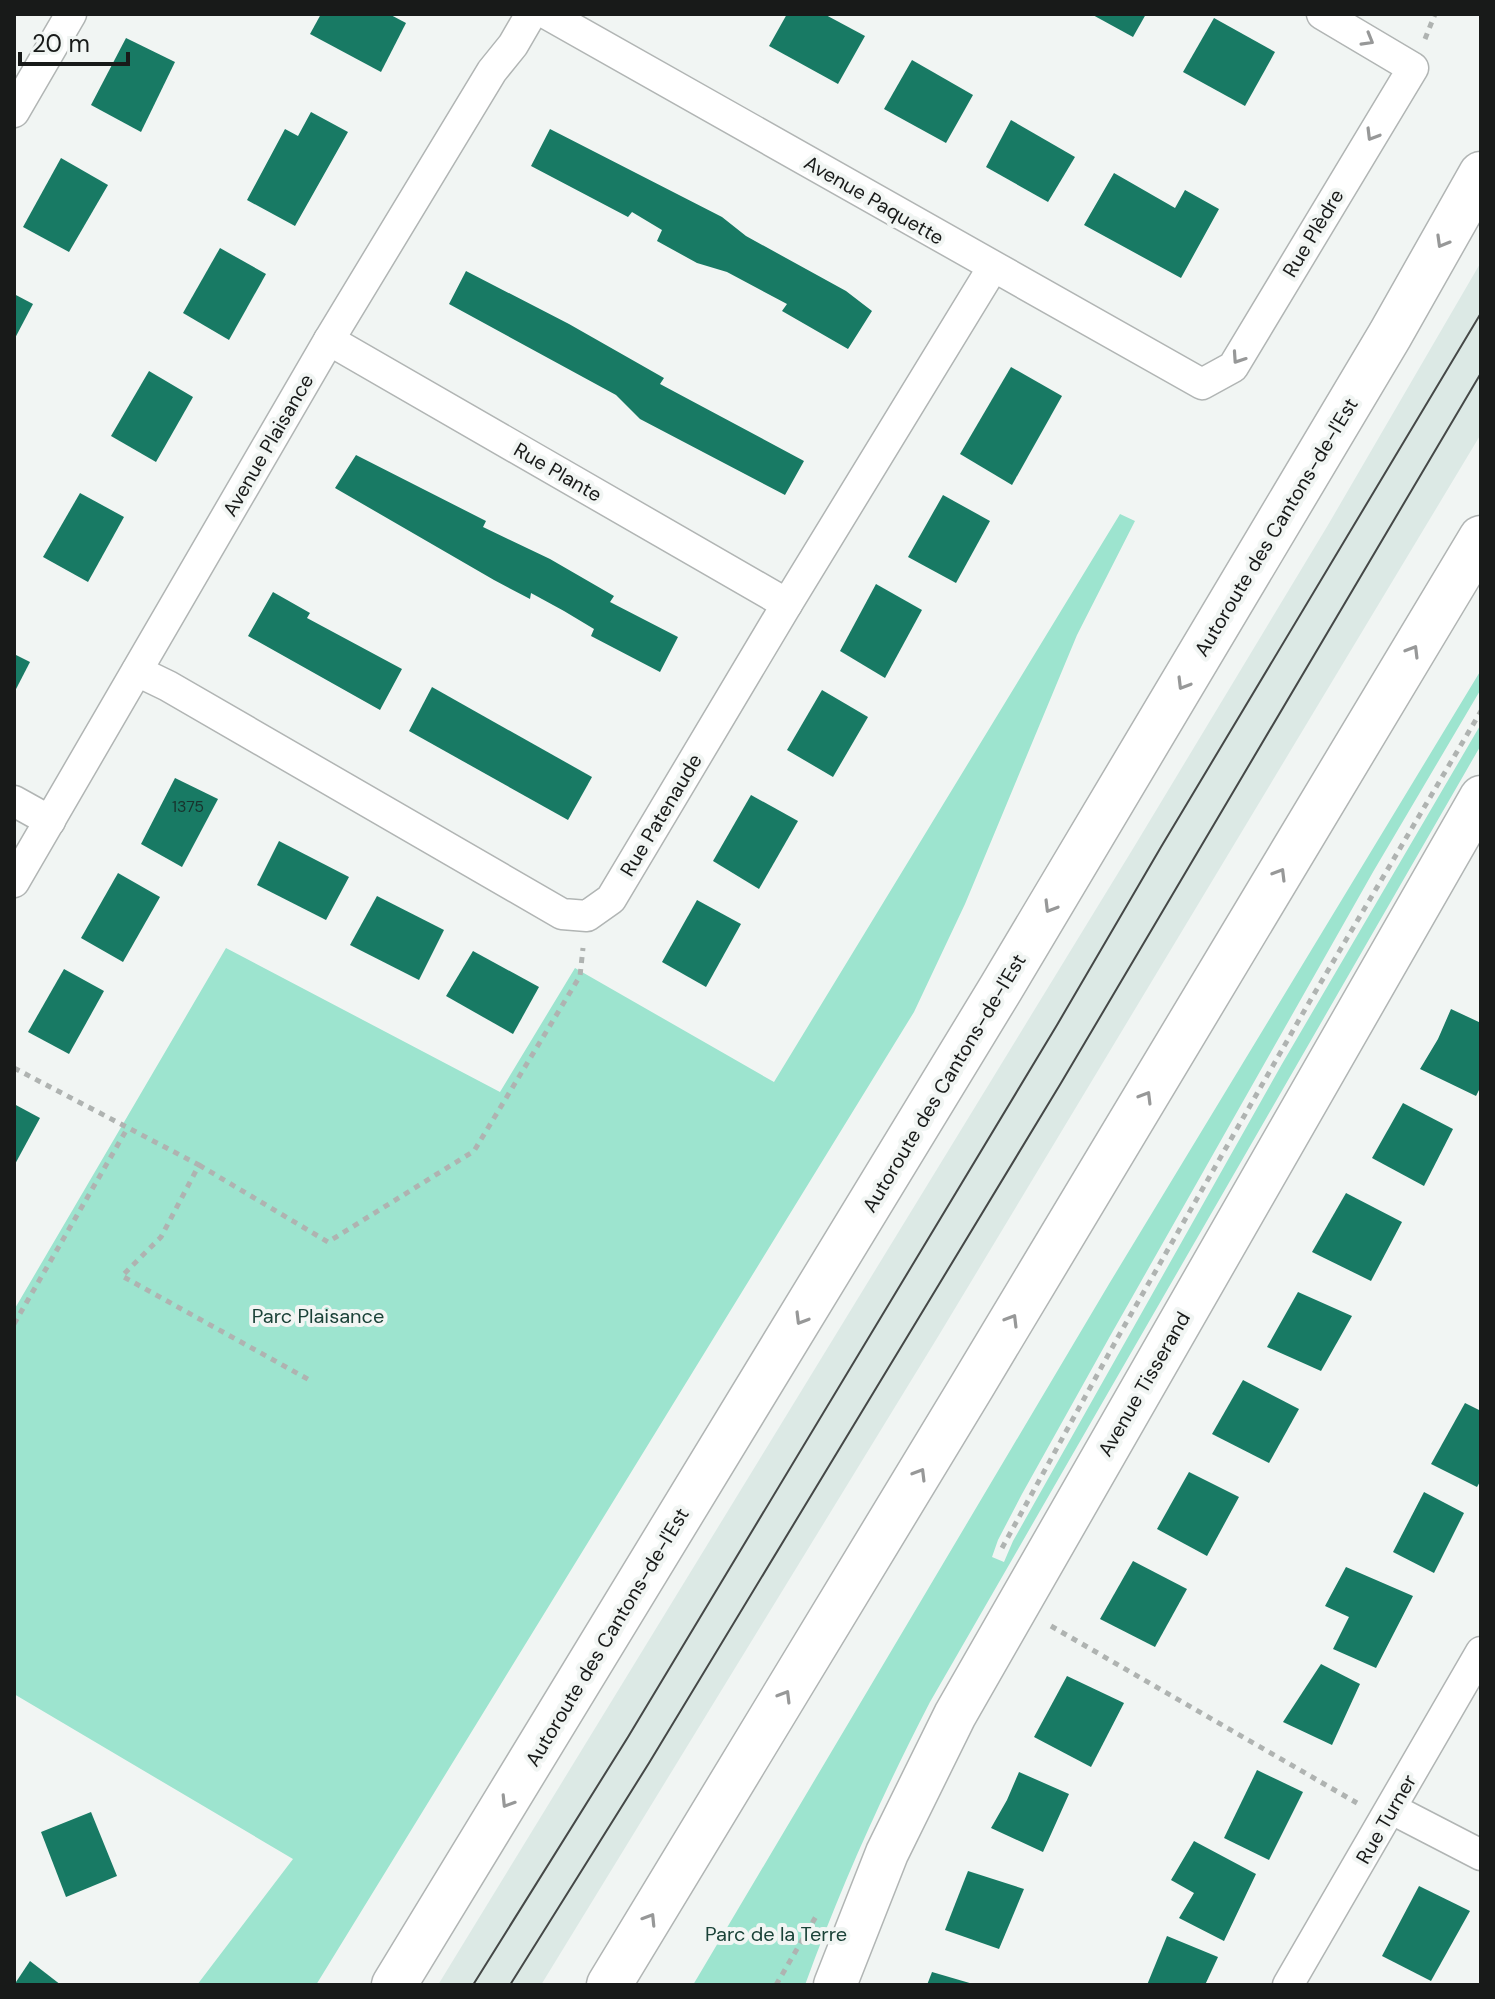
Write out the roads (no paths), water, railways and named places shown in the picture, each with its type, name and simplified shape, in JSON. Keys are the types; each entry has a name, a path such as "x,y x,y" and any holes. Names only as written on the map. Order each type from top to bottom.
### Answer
{"highway":[{"name":"Autoroute des Cantons-de-l'Est","path":"394,1985 1001,988 1390,335 1481,174"},
{"path":"609,1985 1481,538"}],"street":[{"path":"14,112 71,14"},
{"name":"Avenue Plaisance","path":"14,882 329,340 492,71 513,45 531,14"},
{"name":"Avenue Paquette","path":"547,14 1202,384"},
{"name":"Rue Plèdre","path":"1202,384 1233,367 1413,68 1322,14"},
{"name":"Rue Patenaude","path":"137,671 562,914 587,916 611,899 993,267"},
{"name":"Rue Plante","path":"329,340 787,604"},
{"name":"Avenue Tisserand","path":"835,1985 887,1853 955,1715 1481,797"},
{"path":"14,801 50,821"},
{"name":"Rue Turner","path":"1288,1985 1481,1652"},
{"path":"1392,1809 1481,1855"}],"tram line":[{"path":"473,1985 628,1737 1481,313"},
{"path":"510,1985 649,1763 1061,1083 1481,373"}],"park label":[{"name":"Parc Plaisance","path":"318,1316"},
{"name":"Parc de la Terre","path":"776,1934"}]}
